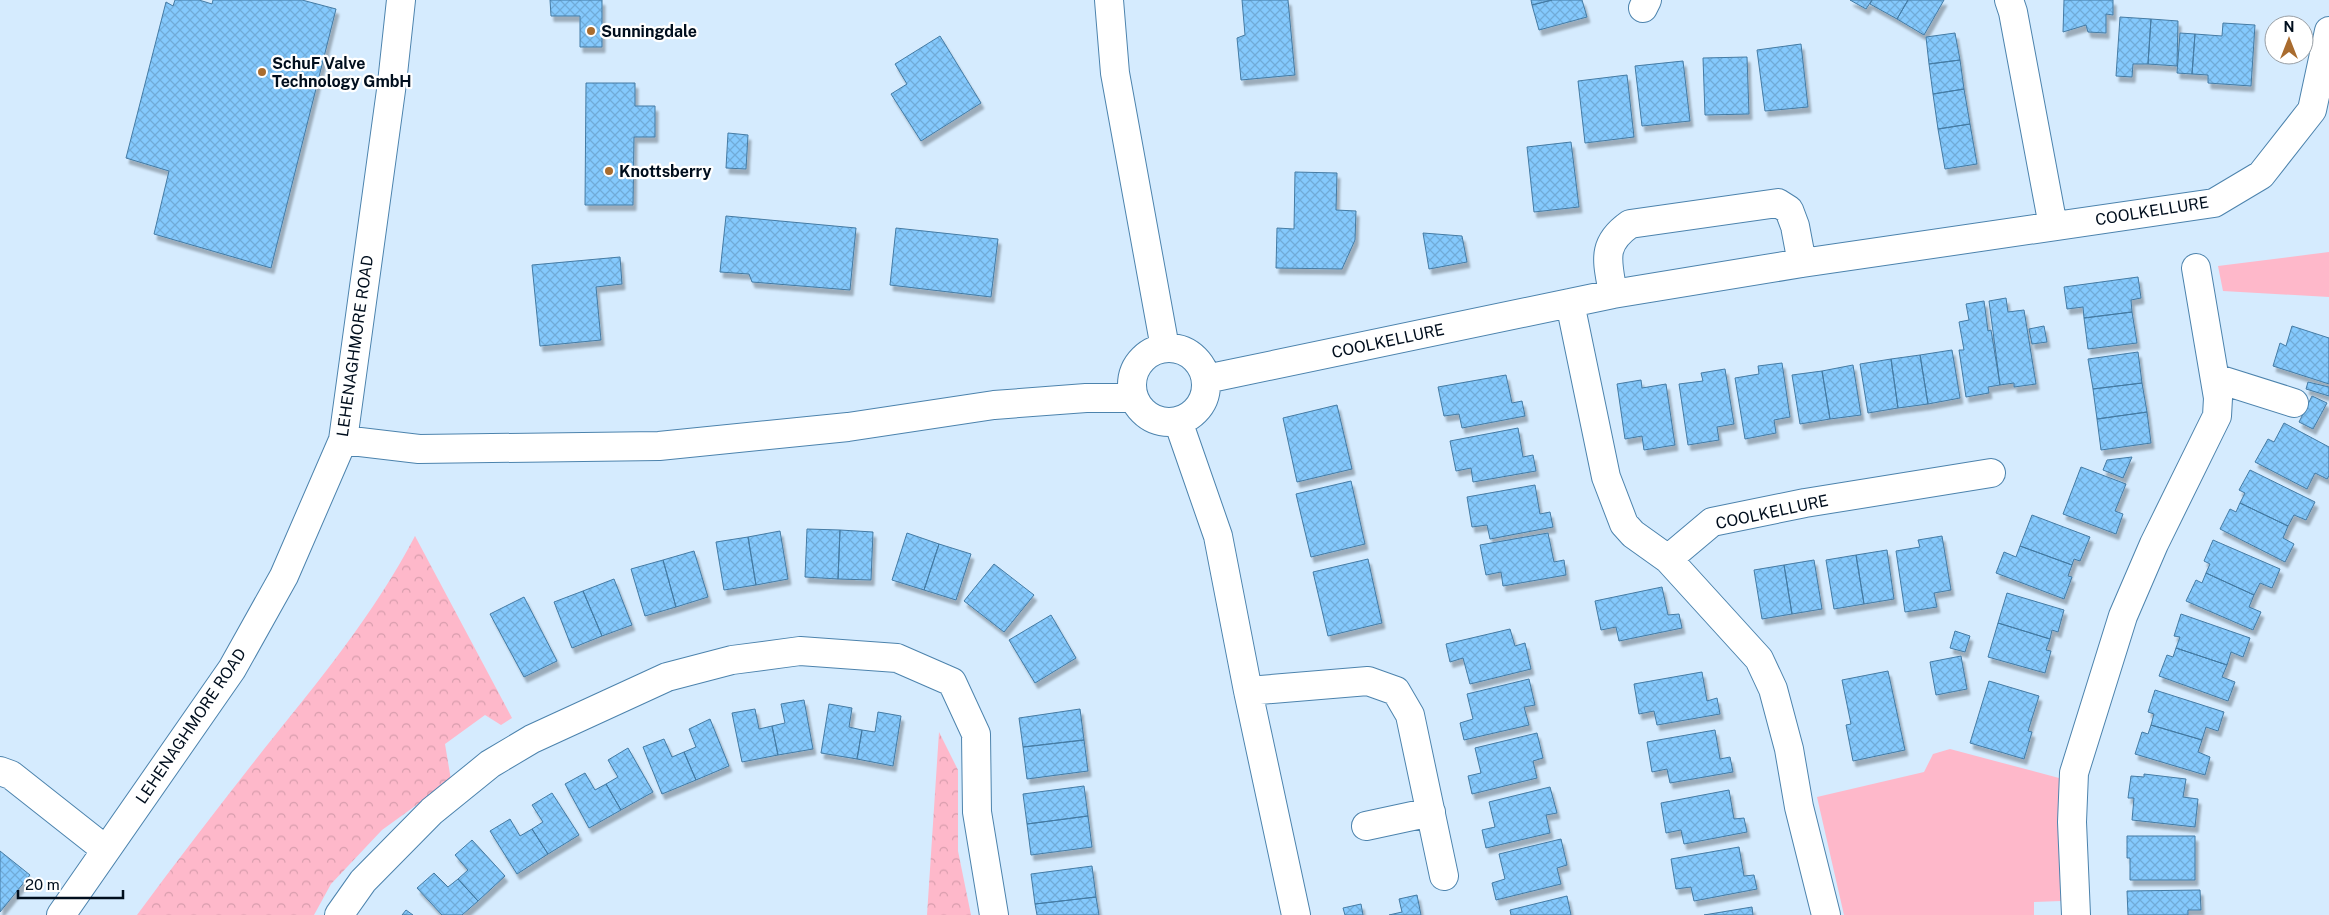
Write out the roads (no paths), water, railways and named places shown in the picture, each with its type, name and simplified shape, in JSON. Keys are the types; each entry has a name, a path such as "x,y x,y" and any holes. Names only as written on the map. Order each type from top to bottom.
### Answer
{"street":[{"name":"LEHENAGHMORE ROAD","path":"61,915 232,669 284,576 343,440 392,83 401,0"},
{"path":"1109,0 1115,73 1165,348"},
{"path":"2009,0 2013,12 2053,226"},
{"name":"COOLKELLURE","path":"1206,379 1613,294 1802,263 2214,202 2261,175 2312,110 2329,31"},
{"path":"1613,294 1608,251 1615,234 1630,224 1778,203 1789,210 1802,263"},
{"path":"2076,915 2072,822 2074,773 2123,616 2154,544 2217,416 2219,408 2196,268"},
{"path":"1570,302 1606,477 1624,524 1633,534 1668,560 1759,659 1773,688 1789,749 1800,807 1826,915"},
{"path":"1165,348 1187,352 1196,359 1206,379 1203,401 1197,410 1188,417 1178,421 1156,420 1139,407 1134,398 1132,375 1137,365 1144,357 1165,348"},
{"path":"2215,378 2294,403"},
{"path":"343,440 419,449 659,446 848,427 994,405 1086,398 1134,398"},
{"path":"1178,421 1218,536 1248,691 1296,915"},
{"name":"COOLKELLURE","path":"1668,560 1712,522 1812,502 1991,473"},
{"path":"339,915 363,881 432,811 490,764 532,739 667,678 732,660 800,651 897,658 952,682 976,734 977,812 994,915"},
{"path":"1248,691 1368,681 1396,691 1410,715 1444,876"},
{"path":"0,771 12,775 106,850"},
{"path":"1366,826 1430,812"}],"place":[{"name":"Sunningdale","path":"591,31"},
{"name":"SchuF Valve Technology GmbH","path":"262,72"},
{"name":"Knottsberry","path":"609,171"}]}
